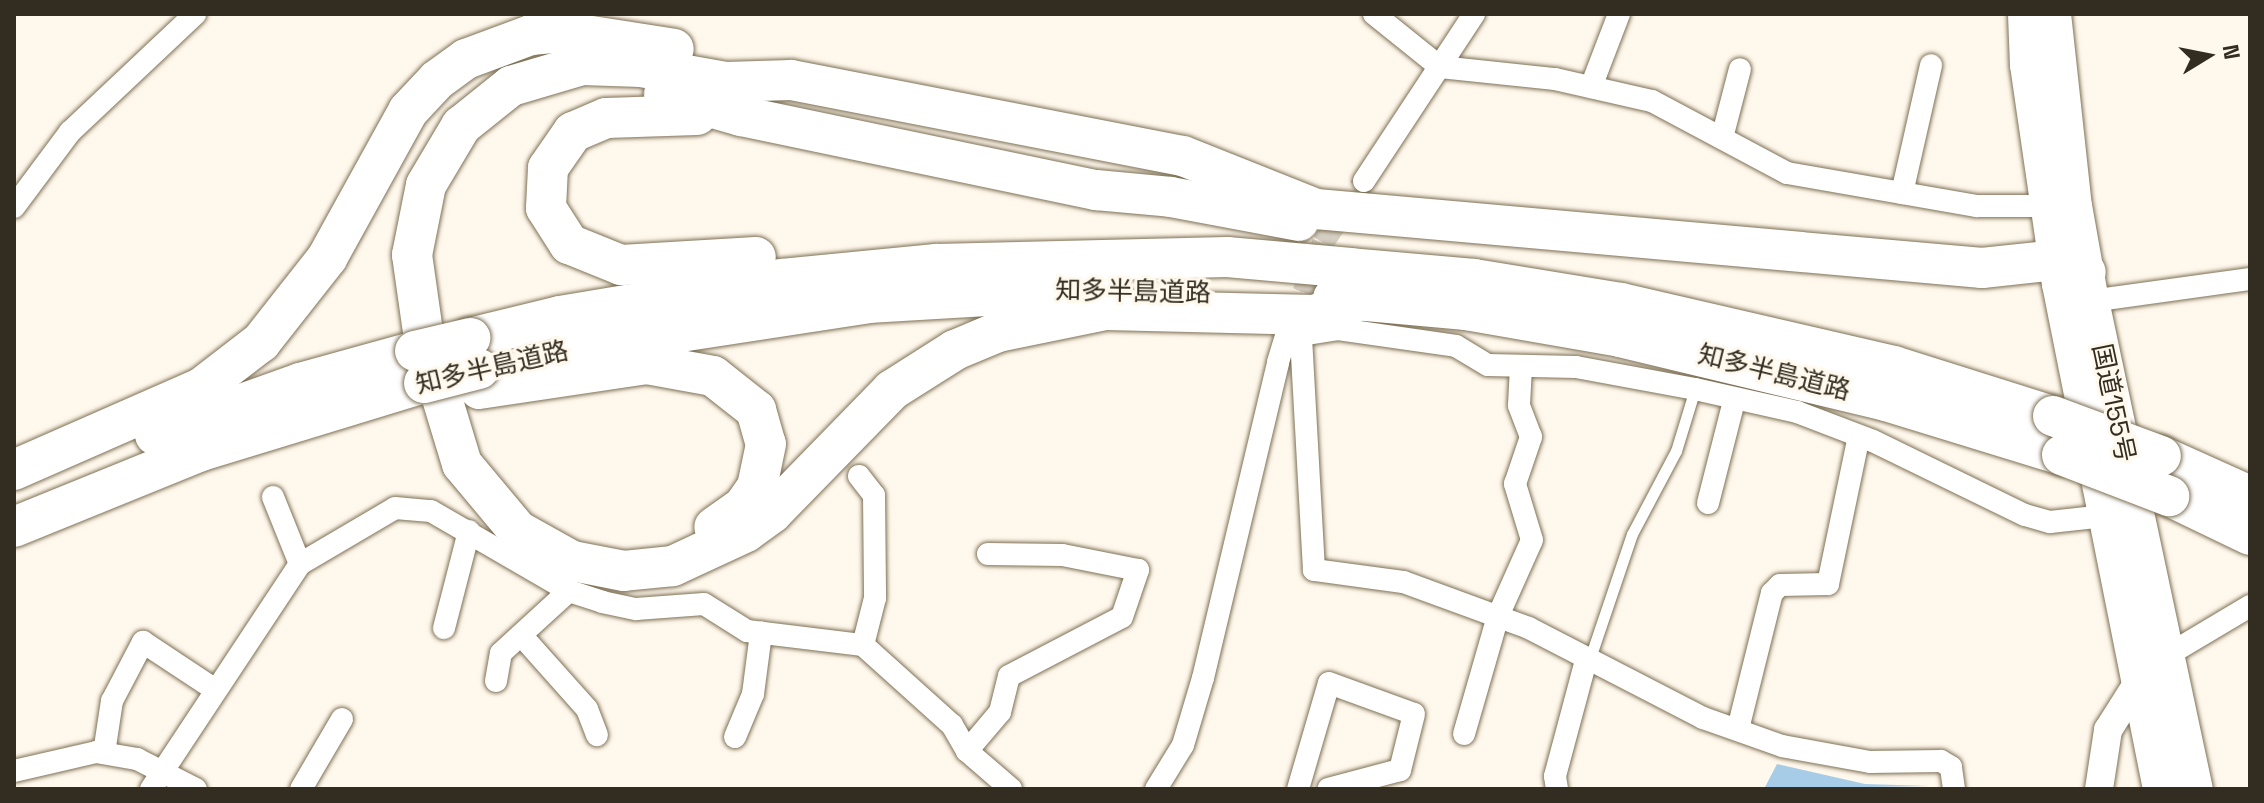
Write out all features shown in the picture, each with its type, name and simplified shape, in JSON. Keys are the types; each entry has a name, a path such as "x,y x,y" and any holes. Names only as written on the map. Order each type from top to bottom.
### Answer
{"highway":[{"name":"国道155号","path":"2026,14 2028,65 2048,206 2073,279 2153,665 2161,789"},
{"name":"国道155号","path":"2053,14 2073,279 2105,516 2195,789"},
{"path":"14,470 201,388 261,342 327,258 408,111 437,80 466,59 531,35 603,34 753,61 791,80"},
{"path":"1361,300 1314,315 1106,310 998,332 945,355 892,390 772,513 722,547 673,566 624,571 598,569 548,550 518,531 491,505 462,464 443,413 424,339 412,255 416,212 438,157 491,99 553,71 619,66 726,82 791,80 1183,156 1316,209 1982,268 2073,279"},
{"path":"423,379 476,365 647,364 713,376 746,399 762,421 765,463 743,507 700,535 674,544 610,548 575,538 515,501 477,446 464,408 443,336 434,260 440,209 457,169 486,132 526,103 569,89 621,86 741,116 1096,190 1171,197 1321,225 1583,255 1996,289 2073,279"},
{"path":"741,116 648,113 589,123 563,141 548,168 544,187 553,224 569,244 593,258 644,267 991,239 1192,240 1279,260"},
{"name":"知多半島道路","path":"14,527 201,451 423,379 476,365 684,293 813,276 1071,258 1279,260 1474,279 1621,303 1894,366 2053,416 2161,456 2250,496"},
{"name":"知多半島道路","path":"476,365 694,327 868,303 985,293 1110,289 1361,300 1466,310 1767,369 2062,455 2169,496 2250,535"},
{"name":"知多半島道路","path":"14,491 117,448 300,383 423,379"}],"street":[{"path":"14,207 70,132 195,14"},
{"path":"1374,14 1440,67 1591,87 1652,101 1787,173 1977,206 2048,206"},
{"path":"1364,181 1474,14"},
{"path":"1591,87 1619,14"},
{"path":"1902,193 1931,65"},
{"path":"1722,138 1740,69"},
{"path":"2073,279 2250,279"},
{"path":"1156,789 1183,745 1203,678 1286,335 1338,329 1456,346 1488,365 1576,367 1695,389 1734,401 1797,412 1859,436 2025,515 2050,522 2105,516"},
{"path":"1301,335 1314,570 1403,582 1498,616 1703,718 1782,746 1870,762 1941,761 1951,767 1954,789"},
{"path":"1464,734 1498,616 1532,540 1515,484 1531,437 1519,405 1521,367"},
{"path":"1708,503 1734,401"},
{"path":"1738,729 1775,588 1828,584 1859,436"},
{"path":"859,476 874,495 875,598 863,645"},
{"path":"273,497 300,564"},
{"path":"158,780 214,689 300,564 395,508 431,511 569,591 636,609 704,604 747,631 863,645 952,725 967,751 1011,789"},
{"path":"444,628 469,531"},
{"path":"967,751 1000,712 1009,676 1122,617 1138,570 1062,555 988,554"},
{"path":"496,681 501,653 569,591"},
{"path":"2099,789 2108,730 2153,665 2250,606"},
{"path":"735,737 753,694 761,633"},
{"path":"521,635 587,709 597,735"},
{"path":"104,753 112,701 143,642 214,689"},
{"path":"1557,789 1555,776 1587,660"},
{"path":"1298,789 1329,683 1414,714 1400,770 1328,789"},
{"path":"301,789 342,719"},
{"path":"14,771 104,753 158,780 196,789"}],"lane":[{"path":"1587,660 1632,534 1676,451 1695,389"}],"water":[{"path":"1777,764 1865,784 1930,786 1764,789"}],"tunnel":[{"path":"1291,323 1323,243 1364,181"}]}
